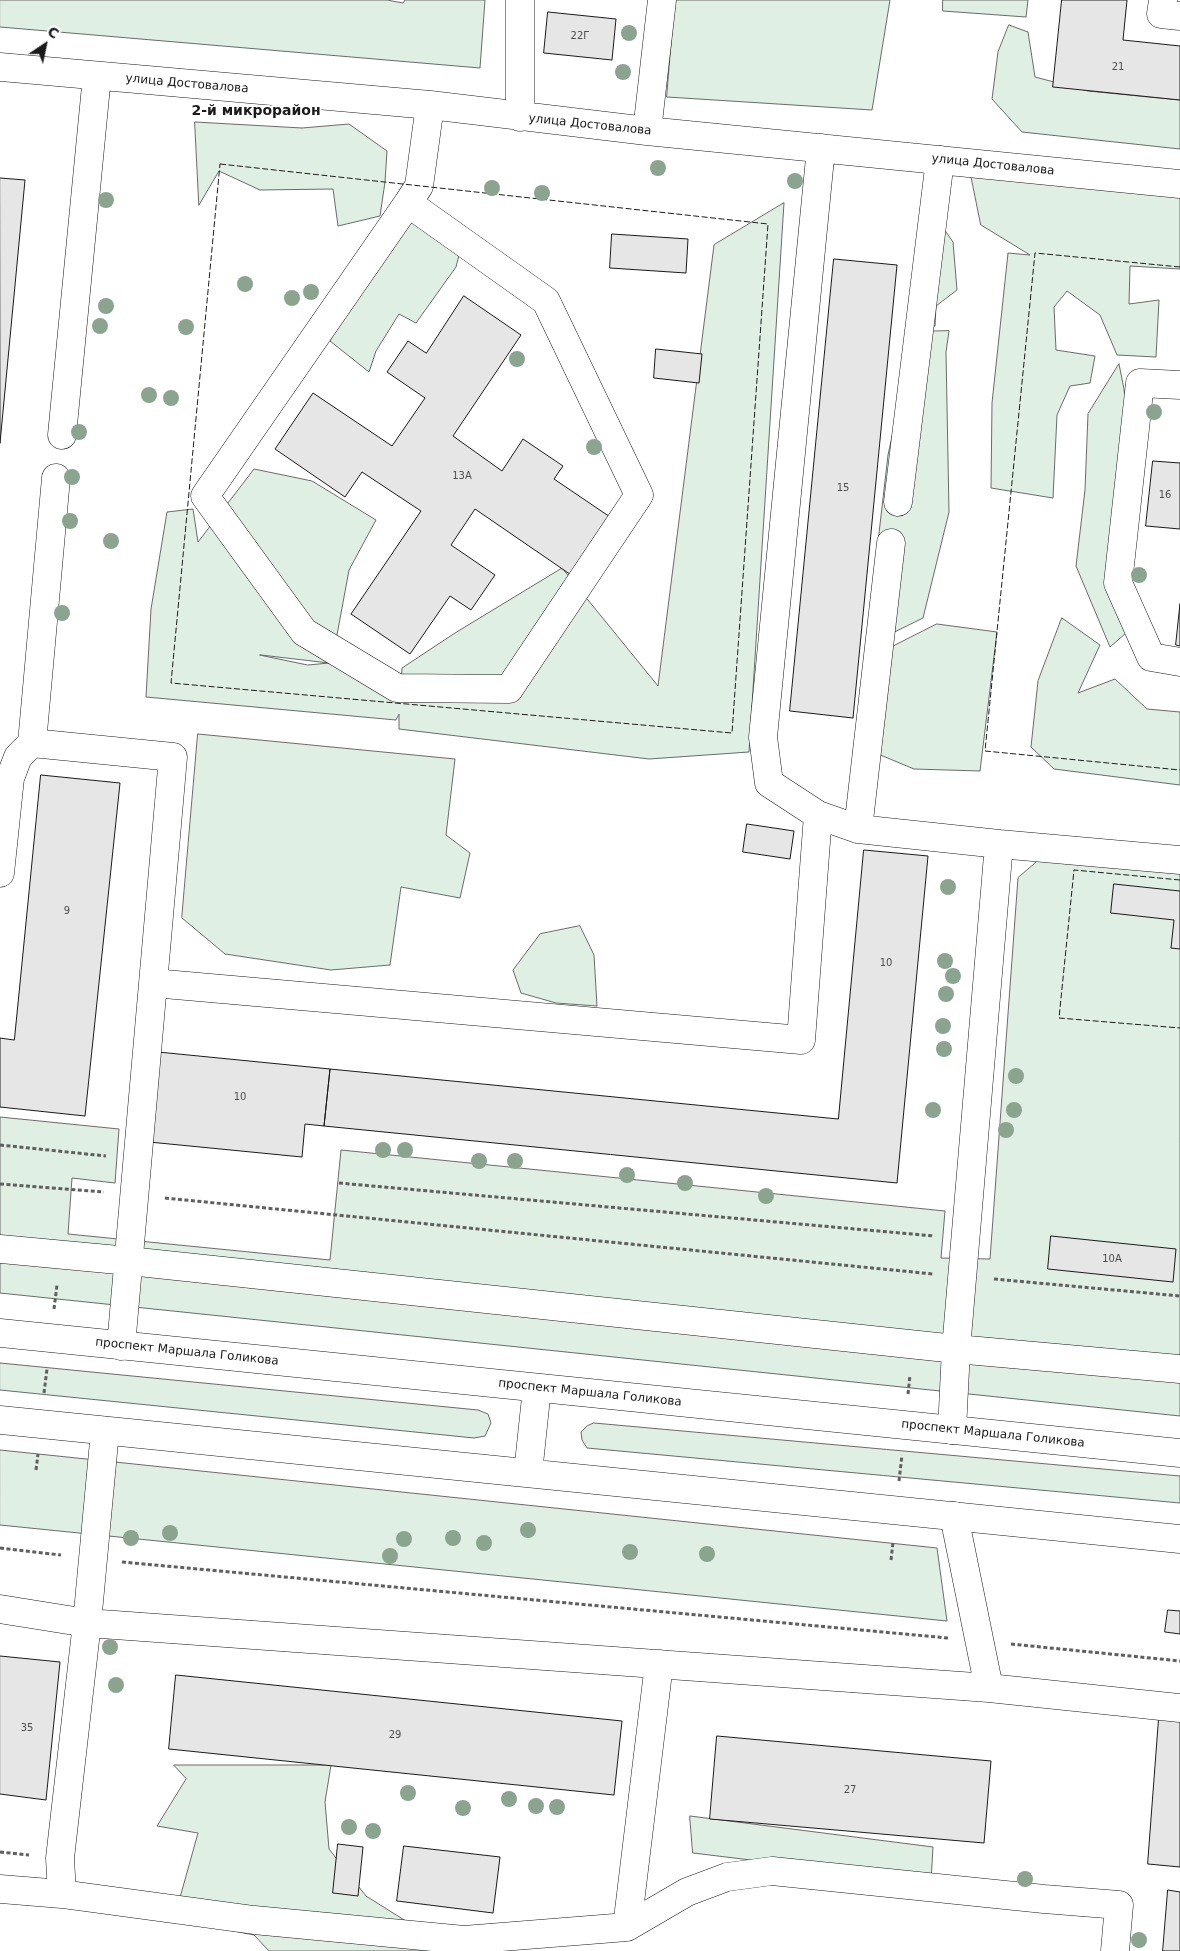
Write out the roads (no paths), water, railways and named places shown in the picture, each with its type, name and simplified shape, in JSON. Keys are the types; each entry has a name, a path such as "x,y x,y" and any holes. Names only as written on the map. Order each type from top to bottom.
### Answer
{"main road":[{"path":"520,0 520,117"},
{"path":"647,131 662,0"},
{"path":"1163,0 1161,14 1180,16"},
{"name":"улица Достовалова","path":"0,67 430,105 647,131 1180,184"},
{"path":"62,435 97,76"},
{"path":"408,203 546,301 639,495 509,689 397,688 304,632 205,496 419,186 430,105"},
{"path":"821,148 763,737 769,783 818,815 858,829 1180,860"},
{"path":"898,502 940,160"},
{"path":"1180,385 1140,383 1118,583 1152,657 1180,662"},
{"path":"0,873 10,778 18,757 32,743 56,478"},
{"path":"858,829 891,543"},
{"path":"32,743 173,757 121,1346"},
{"path":"152,983 801,1040 818,815"},
{"path":"952,1430 956,1349 999,844"},
{"path":"0,1249 956,1349 1180,1369"},
{"name":"проспект Маршала Голикова","path":"0,1333 1180,1453"},
{"path":"528,1473 537,1388"},
{"path":"0,1420 1180,1539"},
{"path":"62,1894 60,1858 87,1623 105,1431"},
{"path":"954,1516 989,1688"},
{"path":"0,1609 87,1623 989,1688 1180,1708"},
{"path":"627,1927 659,1664"},
{"path":"0,1889 62,1894 254,1920 464,1940 627,1927 686,1892 727,1877 772,1871 1119,1905 1115,1951"}],"district":[{"name":"2-й микрорайон","path":"256,111"}]}
